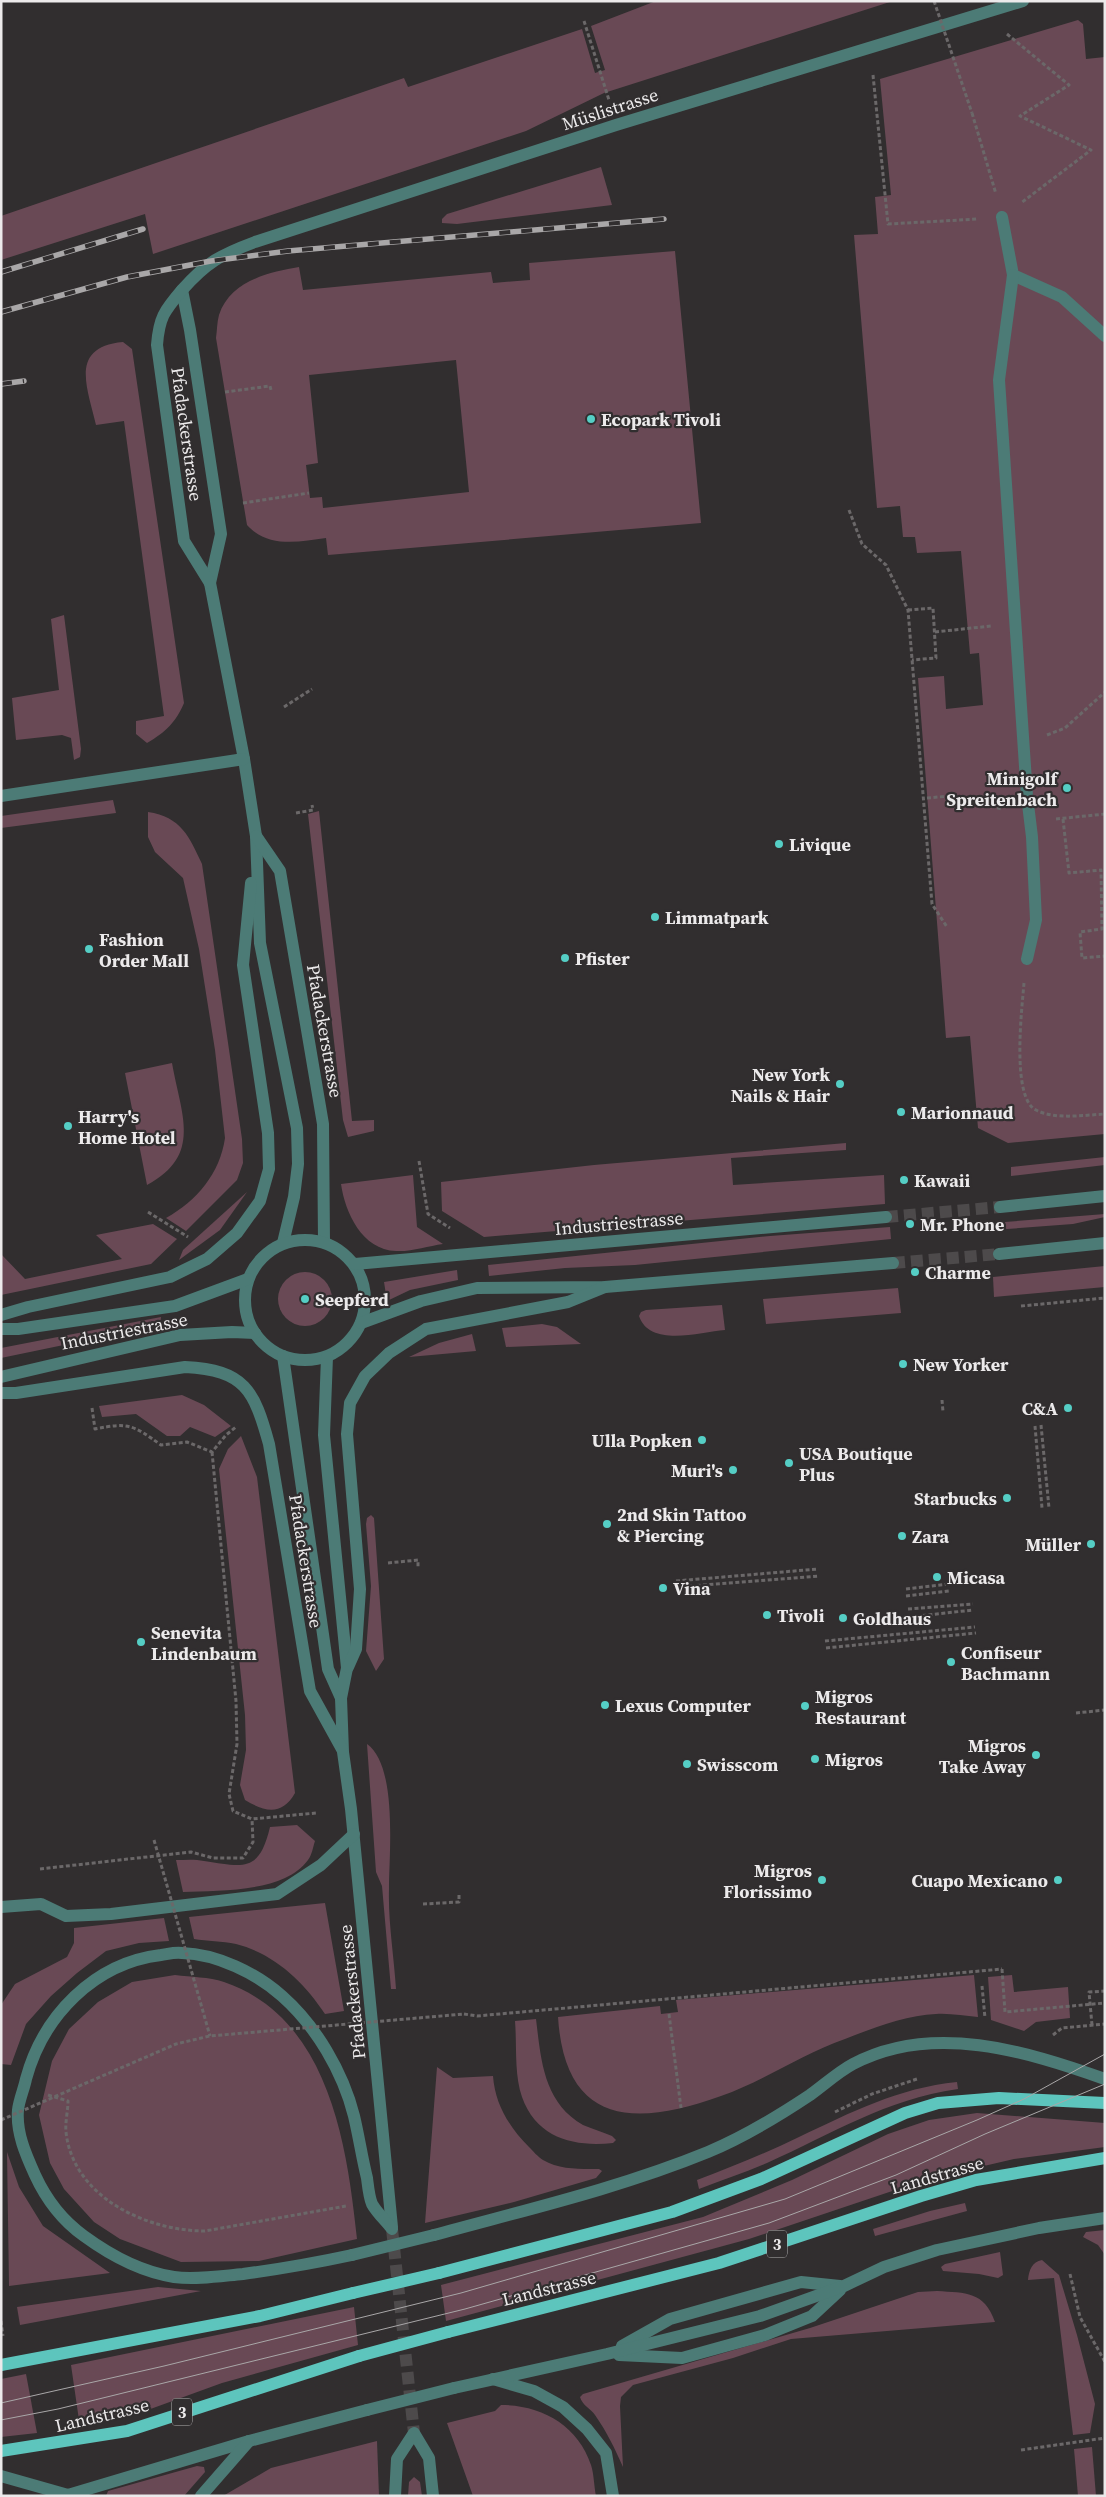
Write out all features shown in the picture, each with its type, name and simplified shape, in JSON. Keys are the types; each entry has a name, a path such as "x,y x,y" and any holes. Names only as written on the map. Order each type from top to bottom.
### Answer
{"main road":[{"path":"1,2364 260,2316 439,2273 672,2212 761,2179 906,2113 938,2103 999,2098 1105,2103"},
{"name":"Landstrasse","path":"1,2451 127,2431 359,2356 719,2263 921,2196 976,2180 1105,2158"}],"street":[{"name":"Müslistrasse","path":"211,261 256,242 616,125 1022,1"},
{"path":"1002,217 1012,275 999,380 1032,837 1036,920 1027,959"},
{"name":"Pfadackerstrasse","path":"211,261 195,274 165,309 158,327 157,345 184,542 210,583 244,759 256,836 260,943 296,1128 296,1181 283,1243"},
{"path":"1012,275 1062,297 1105,336"},
{"name":"Pfadackerstrasse","path":"182,290 190,330 221,534 210,583"},
{"path":"1,796 244,759"},
{"name":"Pfadackerstrasse","path":"1,1315 28,1307 170,1277 207,1259 237,1233 260,1201 269,1168 268,1133 243,965 256,836"},
{"name":"Pfadackerstrasse","path":"256,836 280,871 320,1104 323,1124 324,1242"},
{"path":"1000,1207 1105,1196"},
{"name":"Industriestrasse","path":"355,1264 886,1217"},
{"path":"303,1239 324,1242 341,1250 355,1264 364,1282 366,1303 361,1323 353,1338 341,1349 327,1356 304,1360 282,1356 267,1347 255,1333 247,1316 244,1298 248,1279 256,1264 268,1252 283,1243 303,1239"},
{"path":"999,1254 1105,1242"},
{"path":"361,1323 421,1301 477,1288 606,1287 893,1264"},
{"name":"Industriestrasse","path":"1,1329 18,1329 175,1306 248,1279"},
{"name":"Pfadackerstrasse","path":"347,1668 356,1649 360,1590 347,1434 350,1403 364,1376 389,1353 426,1329 568,1302 606,1287"},
{"name":"Industriestrasse","path":"1,1376 180,1335 232,1332 255,1333"},
{"name":"Pfadackerstrasse","path":"282,1356 328,1669 342,1698"},
{"name":"Pfadackerstrasse","path":"24,2089 40,2042 52,2021 65,2005 99,1977 119,1966 147,1957 182,1953 219,1961 265,1983 281,1995 297,2010 322,2045 346,2090 354,2115 372,2203 392,2229 354,1834 343,1752 342,1698 347,1668 324,1436 327,1356"},
{"name":"Pfadackerstrasse","path":"1,1393 16,1393 186,1367 212,1369 234,1377 251,1395 262,1417 269,1444 310,1691 343,1752"},
{"path":"1,1907 41,1904 66,1916 75,1916 111,1914 277,1894 321,1865 354,1834"},
{"path":"24,2089 18,2109 20,2132 26,2154 40,2187 72,2227 97,2245 137,2267 175,2277 220,2276 302,2266 434,2234 593,2190 708,2152 776,2117 853,2064 893,2049 928,2042 962,2043 1031,2056 1105,2079"},
{"path":"1,2476 69,2495 248,2441 367,2410 760,2316 844,2286 884,2267 937,2250 1039,2228 1105,2218"},
{"path":"607,2354 670,2319 801,2282 844,2286"},
{"path":"607,2354 682,2358 765,2335 812,2316 844,2286"},
{"path":"492,2379 534,2391 563,2407 587,2429 606,2453 613,2496"},
{"path":"395,2496 397,2460 414,2433 430,2458 433,2496"},
{"path":"201,2496 248,2441"}],"path":[{"path":"934,1 972,113 1002,217"},
{"path":"584,21 600,71"},
{"path":"873,75 888,224 1002,217 1090,150 1020,116 1069,85 1007,34"},
{"path":"217,393 270,386 271,390"},
{"path":"237,504 309,494"},
{"path":"849,510 862,544 886,565 908,610 932,904 947,927"},
{"path":"908,610 932,608 934,632 936,658 912,660"},
{"path":"934,632 978,627"},
{"path":"284,707 312,689"},
{"path":"1024,745 1065,728 1105,692"},
{"path":"927,798 950,796 1005,809"},
{"path":"296,813 313,810 312,805"},
{"path":"1105,814 1063,819 1069,873 1101,870 1102,929 1080,932 1082,958 1105,956"},
{"path":"1027,959 1022,1008 1020,1085 1025,1098 1034,1110 1052,1115 1105,1114"},
{"path":"419,1161 428,1214 458,1234"},
{"path":"148,1212 188,1237"},
{"path":"1021,1306 1105,1298"},
{"path":"91,1400 95,1429 116,1425 136,1427 161,1445 187,1442 212,1452"},
{"path":"942,1400 943,1412"},
{"path":"241,1424 226,1435 212,1452 236,1701 236,1744 229,1794 233,1811 252,1819 316,1813"},
{"path":"1041,1425 1049,1508"},
{"path":"1035,1426 1042,1508"},
{"path":"388,1563 418,1560 418,1567"},
{"path":"676,1581 818,1570"},
{"path":"677,1587 819,1576"},
{"path":"906,1588 948,1584"},
{"path":"906,1596 949,1591"},
{"path":"908,1609 973,1604"},
{"path":"909,1617 973,1610"},
{"path":"825,1640 975,1627"},
{"path":"826,1648 976,1633"},
{"path":"1076,1713 1105,1710"},
{"path":"40,1869 191,1852 213,1858 242,1858 254,1842 252,1819"},
{"path":"154,1840 210,2036"},
{"path":"423,1904 459,1902 459,1894"},
{"path":"1,2120 176,2044 210,2036 464,2014 477,2016 1002,1969 1005,2012 1105,2003"},
{"path":"982,1986 985,2018"},
{"path":"1092,2025 1089,1992 1105,1990"},
{"path":"669,2014 681,2108"},
{"path":"1049,2039 1062,2028 1105,2024"},
{"path":"24,2089 68,2101 66,2132 79,2170 96,2190 116,2206 137,2218 182,2231 205,2231 353,2205"},
{"path":"1070,2274 1080,2317 1105,2362"},
{"path":"1,2321 3,2336"},
{"path":"1100,2353 1105,2352"},
{"path":"1021,2450 1105,2438"}],"shaded area":[{"path":"656,1 893,1 604,93 526,131 153,254 145,214 1,260 1,216 404,78 408,87 582,29 595,73 605,70 591,26"},
{"path":"1078,20 1083,24 1086,59 1105,57 1105,1134 1008,1143 978,1128 970,1036 946,1038 918,678 944,676 946,709 983,705 979,653 970,654 961,551 917,553 915,537 903,537 900,506 877,508 854,235 878,234 875,197 891,195 880,79"},
{"path":"601,167 612,205 457,224 442,223 442,219 447,214"},
{"path":"675,251 701,523 328,555 326,538 284,542 264,537 247,525 216,338 219,315 224,303 232,294 241,286 263,275 299,267 303,290 491,272 493,283 530,280 529,263","holes":["456,360 469,492 323,508 322,497 310,498 306,465 318,463 309,375"]},
{"path":"123,342 132,349 184,703 178,716 170,726 147,743 136,734 136,721 164,716 124,421 96,425 89,398 86,372 88,361 94,352 106,346"},
{"path":"64,615 81,749 80,757 74,760 71,738 62,735 16,740 12,698 59,690 51,619"},
{"path":"113,800 116,813 1,828 1,816"},
{"path":"319,811 352,1121 374,1120 374,1131 348,1137 343,1120 308,814"},
{"path":"148,812 169,818 176,823 188,837 202,864 242,1139 243,1163 237,1180 186,1231 166,1218 188,1203 205,1185 218,1163 225,1138 215,1050 199,949 183,878 155,852 148,837"},
{"path":"172,1063 183,1117 182,1147 176,1161 165,1173 147,1185 125,1073"},
{"path":"846,1143 846,1150 731,1158 733,1185 884,1175 885,1204 484,1237 442,1211 441,1182 594,1165"},
{"path":"1105,1157 1105,1165 1011,1176 1011,1167"},
{"path":"413,1175 417,1227 443,1244 414,1250 396,1251 384,1249 365,1237 357,1228 343,1195 341,1184"},
{"path":"247,1192 220,1230 179,1260 183,1250"},
{"path":"1105,1214 1105,1217 1073,1224 993,1230 992,1223"},
{"path":"153,1224 177,1239 151,1264 1,1295 1,1254 25,1279 122,1259 96,1235"},
{"path":"890,1227 891,1239 635,1265 565,1268 489,1276 488,1265 770,1236"},
{"path":"1105,1266 1105,1287 994,1297 993,1277"},
{"path":"457,1270 458,1280 410,1290 387,1301 384,1282"},
{"path":"300,1272 310,1272 320,1276 328,1284 332,1299 328,1314 320,1322 310,1326 300,1326 290,1322 282,1314 278,1304 278,1294 282,1284 290,1276"},
{"path":"898,1288 901,1313 766,1324 763,1299"},
{"path":"722,1305 725,1330 690,1335 664,1335 654,1332 645,1326 639,1316 641,1312 646,1310"},
{"path":"161,1317 160,1325 1,1358 1,1348"},
{"path":"542,1324 557,1327 581,1344 506,1347 502,1328"},
{"path":"472,1334 476,1351 409,1357 439,1343"},
{"path":"182,1395 204,1405 231,1426 215,1437 190,1427 180,1436 167,1436 136,1414 102,1417 99,1406"},
{"path":"241,1436 257,1477 295,1793 285,1805 273,1810 259,1807 245,1800 240,1785 246,1750 245,1715 219,1469 228,1449"},
{"path":"371,1515 374,1518 384,1659 376,1671 366,1651 371,1586 366,1524 367,1518"},
{"path":"367,1744 377,1755 384,1771 388,1790 390,1812 389,1914 396,1989 391,1989 382,1886 376,1872"},
{"path":"297,1825 315,1841 308,1860 297,1871 284,1879 250,1888 183,1892 176,1860 197,1860 230,1865 248,1864 261,1853 270,1827"},
{"path":"325,1903 344,2011 325,2014 298,1980 276,1962 236,1944 194,1939 189,1917"},
{"path":"164,1918 169,1941 139,1943 106,1951 51,1996 26,2024 11,2065 1,2064 1,2005 15,1984 67,1957 74,1943 74,1928"},
{"path":"175,1975 218,1980 259,1999 288,2024 310,2054 326,2088 338,2125 347,2164 357,2239 259,2261 181,2262 120,2239 94,2222 64,2189 50,2163 39,2115 52,2061 69,2029 98,2002 132,1982"},
{"path":"974,1975 978,2017 936,2014 890,2023 829,2045 737,2090 690,2106 660,2112 633,2113 610,2109 590,2098 574,2080 563,2053 558,2017 660,2006 661,2014 678,2012 676,2000"},
{"path":"1012,1975 1014,1992 1068,1987 1070,2018 1036,2022 1024,2031 991,2020 988,1977"},
{"path":"536,2019 546,2078 559,2104 583,2125 612,2136 616,2140 613,2143 585,2143 559,2137 547,2131 529,2111 519,2088 515,2021"},
{"path":"437,2067 453,2078 493,2076 500,2105 509,2123 539,2157 556,2166 599,2169 602,2171 596,2178 514,2202 425,2223"},
{"path":"957,2082 958,2089 931,2094 883,2109 759,2167 699,2189 697,2180 736,2165 876,2102 935,2085"},
{"path":"977,2113 1105,2123 1105,2147 1014,2159 928,2179 749,2239 446,2321 441,2285 703,2217 792,2180 888,2134 929,2120"},
{"path":"7,2152 19,2187 43,2226 110,2273 9,2286"},
{"path":"965,2203 967,2211 875,2236 873,2229 930,2211"},
{"path":"1105,2230 1105,2255 1098,2245 1083,2237 1086,2232"},
{"path":"1000,2252 1003,2275 998,2278 979,2274 943,2271 941,2267 945,2264"},
{"path":"1042,2260 1059,2275 1077,2335 1095,2404 1090,2433 1073,2435 1054,2278 1028,2280 1032,2267"},
{"path":"158,2287 201,2291 20,2325 17,2307"},
{"path":"918,2292 957,2292 979,2299 991,2312 995,2322 791,2339 733,2358 633,2385 621,2397 623,2467 603,2428 580,2397 583,2394 810,2328"},
{"path":"354,2307 358,2345 222,2383 134,2415 80,2427 71,2365"},
{"path":"26,2374 37,2433 1,2437 1,2379"},
{"path":"501,2405 516,2406 544,2413 567,2428 585,2451 592,2469 596,2496 473,2496 447,2423 495,2411"},
{"path":"377,2441 379,2496 223,2496 271,2468"},
{"path":"1092,2447 1096,2496 1078,2496 1074,2449"},
{"path":"197,2466 204,2467 205,2472 184,2496 106,2496 108,2491"},
{"path":"414,2477 420,2482 422,2496 408,2496 409,2482"}],"tunnel":[{"path":"886,1217 1000,1207"},
{"path":"893,1263 999,1254"},
{"path":"392,2229 414,2433"}],"tram line":[{"path":"1,2403 164,2366 461,2293 785,2199 1024,2099 1105,2054"},
{"path":"1,2420 58,2409 465,2309 769,2223 896,2175 985,2134 1105,2084"}],"railway":[{"path":"1,312 127,277 211,261 288,251 664,219"},
{"path":"1,272 143,229"},
{"path":"1,384 24,381"}],"place":[{"name":"Ecopark Tivoli","path":"591,419"},
{"name":"Minigolf Spreitenbach","path":"1067,788"},
{"name":"Livique","path":"779,844"},
{"name":"Limmatpark","path":"655,917"},
{"name":"Fashion Order Mall","path":"89,949"},
{"name":"Pfister","path":"565,958"},
{"name":"New York Nails & Hair","path":"840,1084"},
{"name":"Marionnaud","path":"901,1112"},
{"name":"Harry's Home Hotel","path":"68,1126"},
{"name":"Kawaii","path":"904,1180"},
{"name":"Mr. Phone","path":"910,1224"},
{"name":"Charme","path":"915,1272"},
{"name":"Seepferd","path":"305,1299"},
{"name":"New Yorker","path":"903,1364"},
{"name":"C&A","path":"1068,1408"},
{"name":"Ulla Popken","path":"702,1440"},
{"name":"USA Boutique Plus","path":"789,1463"},
{"name":"Muri's","path":"733,1470"},
{"name":"Starbucks","path":"1007,1498"},
{"name":"2nd Skin Tattoo & Piercing","path":"607,1524"},
{"name":"Zara","path":"902,1536"},
{"name":"Müller","path":"1091,1544"},
{"name":"Micasa","path":"937,1577"},
{"name":"Vina","path":"663,1588"},
{"name":"Tivoli","path":"767,1615"},
{"name":"Goldhaus","path":"843,1618"},
{"name":"Senevita Lindenbaum","path":"141,1642"},
{"name":"Confiseur Bachmann","path":"951,1662"},
{"name":"Lexus Computer","path":"605,1705"},
{"name":"Migros Restaurant","path":"805,1706"},
{"name":"Migros Take Away","path":"1036,1755"},
{"name":"Migros","path":"815,1759"},
{"name":"Swisscom","path":"687,1764"},
{"name":"Migros Florissimo","path":"822,1880"},
{"name":"Cuapo Mexicano","path":"1058,1880"}]}
